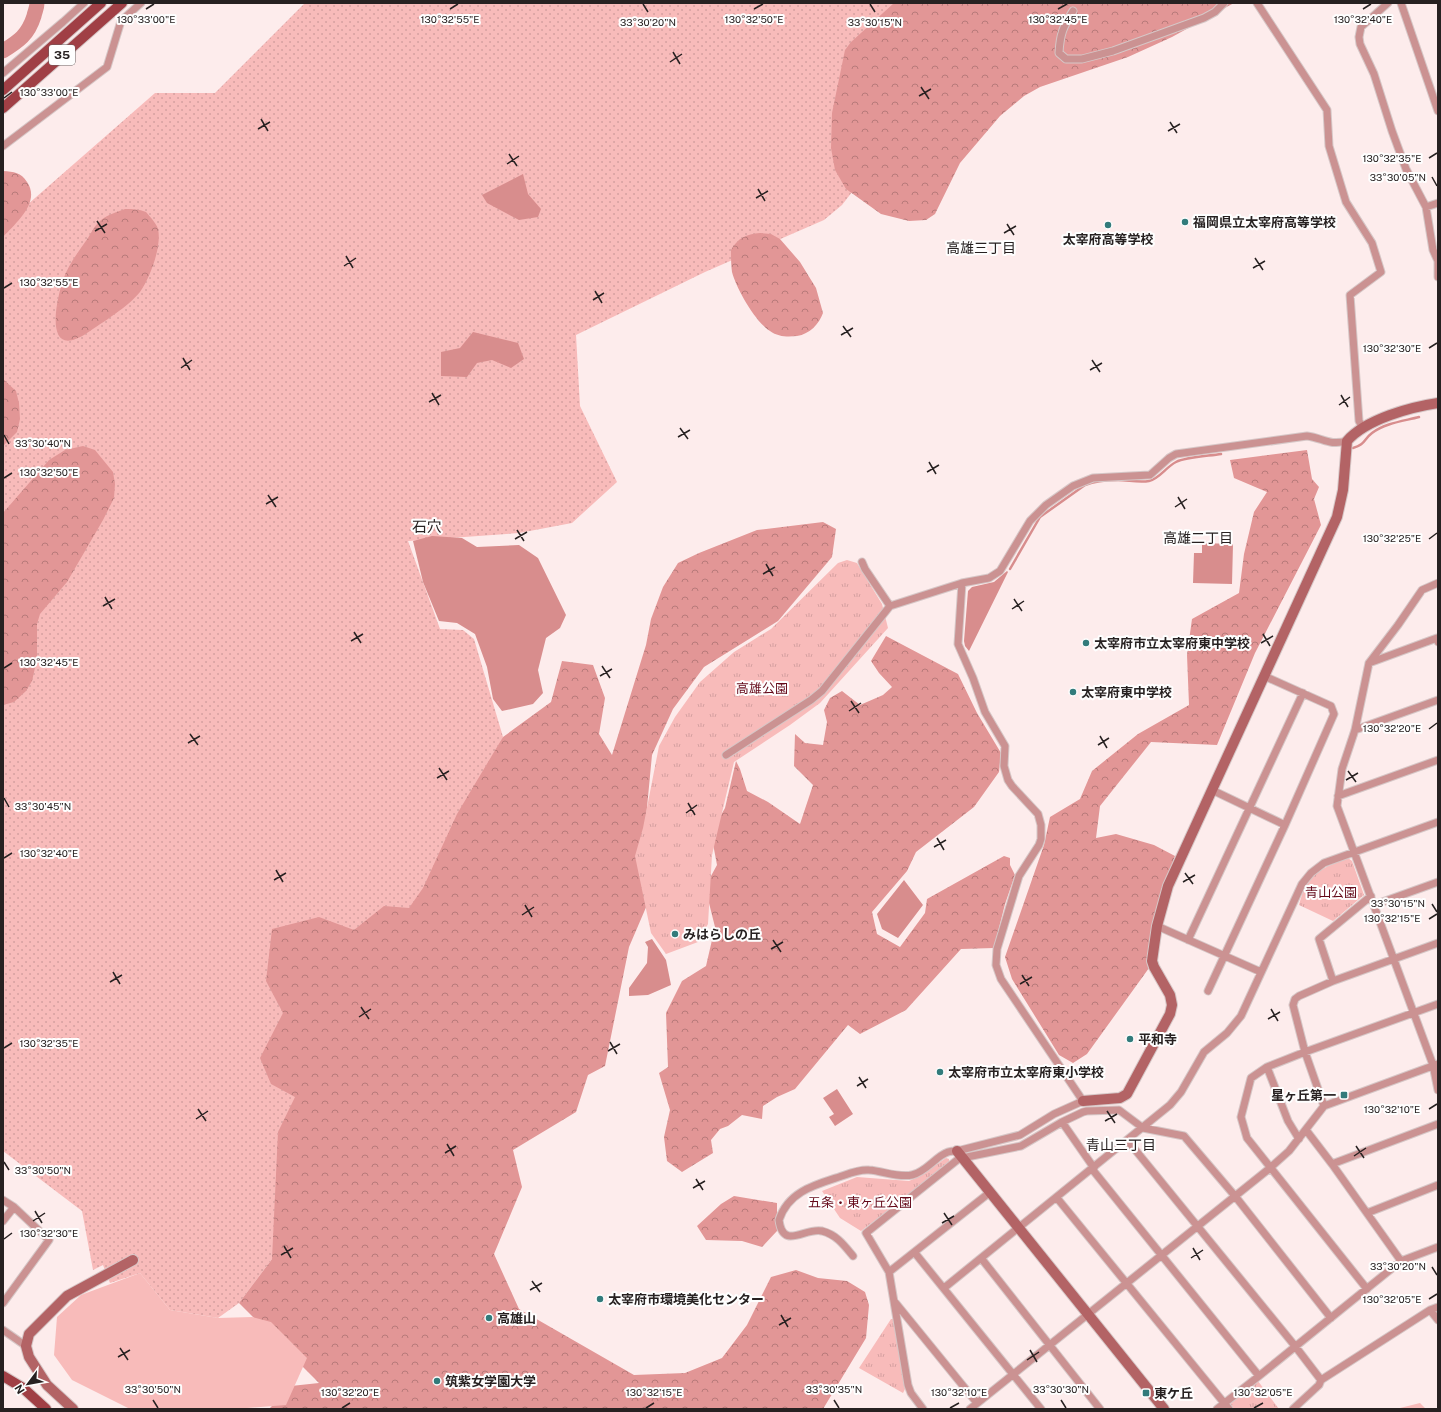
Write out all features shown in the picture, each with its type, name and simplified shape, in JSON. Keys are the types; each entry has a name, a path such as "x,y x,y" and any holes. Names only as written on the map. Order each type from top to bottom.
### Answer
{"main road":[{"name":"35","path":"3,90 101,3"},
{"name":"35","path":"3,108 122,3"},
{"path":"3,1376 23,1388 46,1409"}],"street":[{"path":"3,73 84,3"},
{"path":"3,146 108,67 121,22 141,3"},
{"path":"1073,11 1063,26 1060,41 1059,53 1066,59 1082,59 1113,52 1204,18 1215,12 1224,3"},
{"path":"1257,3 1327,110 1329,146 1346,202 1372,243 1381,272 1350,295 1359,421 1363,428"},
{"path":"1388,3 1361,27 1359,37 1360,44 1374,74 1406,169 1426,207 1433,250 1438,261 1438,277"},
{"path":"1401,3 1438,111"},
{"path":"1426,207 1438,203"},
{"path":"726,755 811,700 822,691 890,606 962,583 989,578 995,575 1000,571 1030,521 1046,505 1073,486 1088,480 1105,476 1150,475 1169,458 1176,454 1306,436 1315,437 1332,443 1347,441 1363,428 1391,414 1438,403"},
{"path":"923,1409 911,1393 908,1385 889,1272 866,1233 960,1155 1020,1135 1054,1114 1083,1101 1120,1098 1127,1094 1170,1014 1172,1005 1170,995 1152,964 1157,926 1170,882 1336,517 1343,490 1347,441"},
{"path":"862,562 865,569 890,606"},
{"path":"962,583 958,644 973,678 985,712 1005,746 1004,766 1008,780 1038,814 1041,825 1041,839 1039,845 1019,876 1010,900 997,949 996,966 1001,979 1083,1101"},
{"path":"1438,583 1422,590 1398,626 1369,663 1355,730 1342,769 1337,806 1414,1013 1436,1065 1438,1090"},
{"path":"1369,663 1437,638 1438,642"},
{"path":"1208,990 1285,825 1334,714 1331,706 1264,676"},
{"path":"1188,940 1303,693"},
{"path":"1355,730 1438,700"},
{"path":"1338,796 1438,760"},
{"path":"1212,790 1285,825"},
{"path":"944,1288 1093,1169 1177,1098 1204,1052 1227,1033 1236,1024 1241,1016 1306,878 1311,873 1324,863 1438,822"},
{"path":"1374,905 1438,882"},
{"path":"1333,981 1319,939 1371,896"},
{"path":"1157,926 1261,972"},
{"path":"1324,1106 1305,1052 1294,1005 1295,999 1333,981 1438,943"},
{"path":"1367,1288 1246,1138 1241,1117 1251,1078 1267,1067 1438,1004"},
{"path":"970,1409 1270,1168 1299,1139 1324,1106 1436,1065"},
{"path":"1267,1067 1288,1121 1299,1139"},
{"path":"853,1256 839,1239 821,1231 808,1232 796,1236 786,1234 782,1231 779,1220 788,1203 798,1194 813,1185 848,1174 869,1170 903,1176 914,1175 947,1152 960,1155 1021,1146 1062,1122 1083,1112 1116,1110 1122,1112 1143,1128 1184,1136 1331,1318"},
{"path":"1062,1122 1093,1169 1259,1376"},
{"path":"1332,1164 1438,1124"},
{"path":"1306,1130 1401,1261"},
{"path":"1128,1140 1321,1380"},
{"path":"960,1155 1164,1409"},
{"path":"1367,1213 1438,1185"},
{"path":"889,1272 915,1253 989,1192"},
{"path":"1056,1198 1226,1406"},
{"path":"3,1200 14,1207 49,1240 3,1303"},
{"path":"3,1221 14,1207"},
{"path":"1217,1409 1226,1406 1295,1346 1401,1261 1438,1247"},
{"path":"915,1253 1041,1409"},
{"path":"981,1258 1100,1409"},
{"path":"73,1409 48,1385 29,1357 26,1346 29,1334 67,1296 133,1260"},
{"path":"893,1299 977,1403"},
{"path":"1293,1409 1319,1385 1321,1380 1430,1310 1438,1307"},
{"path":"1430,1310 1438,1320"},
{"path":"3,1330 26,1346"}],"green space":[{"path":"305,3 980,3 986,19 842,205 824,220 705,272 576,335 580,406 617,482 572,523 519,533 408,541 440,629 463,630 474,639 503,737 426,915 303,1106 272,1259 239,1303 218,1318 170,1310 140,1273 110,1283 103,1265 93,1270 82,1211 3,1151 3,226 155,93 215,93"},
{"path":"894,3 1234,3 1172,37 1128,57 1040,87 1024,96 1000,116 960,163 935,214 926,220 909,221 881,214 846,189 835,170 831,148 832,113 845,50 851,42"},
{"path":"3,171 20,174 25,179 31,190 31,197 25,212 3,237"},
{"path":"125,209 146,212 158,228 159,236 157,253 148,279 135,298 115,314 87,333 73,340 64,340 58,335 56,314 60,289 65,274 74,258 97,225 107,216"},
{"path":"760,233 771,234 780,239 800,262 816,288 823,313 816,325 810,331 802,335 780,335 765,327 747,304 734,279 731,264 731,250 743,237"},
{"path":"3,379 16,391 19,403 20,419 17,432 3,446"},
{"path":"83,446 95,450 113,472 115,484 114,498 67,582 40,614 37,624 37,659 32,681 26,691 14,702 3,705 3,513 49,460 65,450"},
{"path":"1307,450 1312,479 1319,487 1314,499 1321,525 1255,653 1217,745 1151,742 1100,806 1096,838 1116,834 1154,845 1175,856 1156,912 1151,940 1149,968 1087,1054 1073,1063 1059,1055 1012,979 1005,957 1044,845 1050,817 1080,799 1092,771 1138,734 1189,705 1187,655 1192,619 1239,593 1244,554 1254,512 1267,492 1234,478 1230,460"},
{"path":"823,522 836,529 832,557 778,621 704,667 673,709 652,755 642,860 653,891 629,947 605,1066 588,1075 576,1112 513,1150 522,1187 494,1254 519,1309 634,1375 685,1373 722,1358 747,1325 771,1277 796,1270 818,1278 847,1281 865,1292 869,1305 866,1338 823,1409 268,1409 291,1386 319,1383 239,1303 272,1259 278,1132 295,1097 271,1084 260,1058 283,1013 266,981 272,929 319,917 354,930 384,906 409,908 423,888 457,814 503,737 551,702 562,661 593,665 605,698 599,734 612,755 646,645 651,619 663,587 678,563 757,530"},
{"name":"高雄公園","path":"847,560 857,563 882,604 888,628 820,703 734,762 712,855 708,924 698,942 666,954 651,933 635,856 643,828 659,746 675,717 700,682 734,652 771,629 838,563"},
{"path":"886,636 958,674 977,713 1001,753 999,772 974,807 916,852 907,871 872,912 877,934 900,947 925,913 927,899 1004,856 1010,858 1010,865 1015,875 1005,904 994,948 961,949 906,1010 860,1034 848,1025 795,1089 777,1097 763,1106 762,1119 742,1115 728,1126 720,1129 711,1140 713,1153 682,1172 667,1161 664,1137 670,1110 659,1073 668,1067 666,1013 682,981 706,966 715,927 705,887 717,865 711,833 725,808 736,761 747,791 768,802 800,824 813,785 794,766 795,734 805,743 823,745 827,722 824,710 830,698 842,691 860,705 883,695 892,687 879,673 871,661"},
{"name":"青山公園","path":"1348,858 1352,861 1364,895 1333,921 1299,905 1305,886 1314,874"},
{"name":"五条・東ヶ丘公園","path":"946,1158 949,1159 949,1162 861,1231 840,1218 822,1191 857,1177 909,1181 920,1176"},
{"path":"734,1196 777,1203 777,1231 762,1247 742,1241 706,1240 697,1226 721,1204"},
{"path":"140,1273 170,1310 218,1318 252,1317 271,1322 307,1358 286,1405 235,1409 130,1409 72,1380 54,1355 57,1317 81,1295"},
{"path":"891,1319 893,1319 905,1389 903,1393 859,1368"},
{"path":"1258,1381 1279,1409 1233,1409 1230,1406 1230,1401"},
{"path":"1420,1403 1426,1409 1396,1409"}],"shaded area":[{"path":"523,174 528,194 541,209 538,217 519,220 487,203 482,195"},
{"path":"473,332 518,343 524,359 511,368 492,360 477,363 467,377 441,376 441,352 460,348"},
{"path":"432,536 462,538 477,547 519,545 538,558 566,615 560,628 546,638 538,670 543,693 533,704 502,711 493,699 487,667 475,634 457,623 439,621 423,582 413,541"},
{"path":"1202,543 1233,544 1232,584 1193,583 1194,553 1202,553"},
{"path":"1007,571 1008,572 969,651 965,646 964,641 968,591 972,587 994,582"},
{"path":"904,880 923,905 898,938 882,929 877,914"},
{"path":"652,939 666,960 671,985 648,995 629,996 629,988 647,963 648,947 645,942"},
{"path":"837,1089 853,1114 835,1126 829,1117 834,1114 823,1098"}],"waterway":[{"path":"3,51 18,41 26,33 32,23 37,3"},
{"path":"1353,448 1362,444 1369,435 1383,427 1419,417"},
{"path":"1010,569 1040,517 1085,485 1110,480 1141,482 1149,481 1156,478 1172,464 1180,460 1221,454"}],"place":[{"name":"福岡県立太宰府高等学校","path":"1185,222"},
{"name":"太宰府高等学校","path":"1108,225"},
{"name":"太宰府市立太宰府東中学校","path":"1086,643"},
{"name":"太宰府東中学校","path":"1073,692"},
{"name":"みはらしの丘","path":"675,934"},
{"name":"平和寺","path":"1130,1039"},
{"name":"太宰府市立太宰府東小学校","path":"940,1072"},
{"name":"星ヶ丘第一","path":"1344,1095"},
{"name":"太宰府市環境美化センター","path":"600,1299"},
{"name":"高雄山","path":"489,1318"},
{"name":"筑紫女学園大学","path":"437,1381"},
{"name":"東ケ丘","path":"1146,1393"}],"district":[{"name":"高雄三丁目","path":"981,248"},
{"name":"石穴","path":"427,526"},
{"name":"高雄二丁目","path":"1198,538"},
{"name":"青山三丁目","path":"1121,1145"}]}
